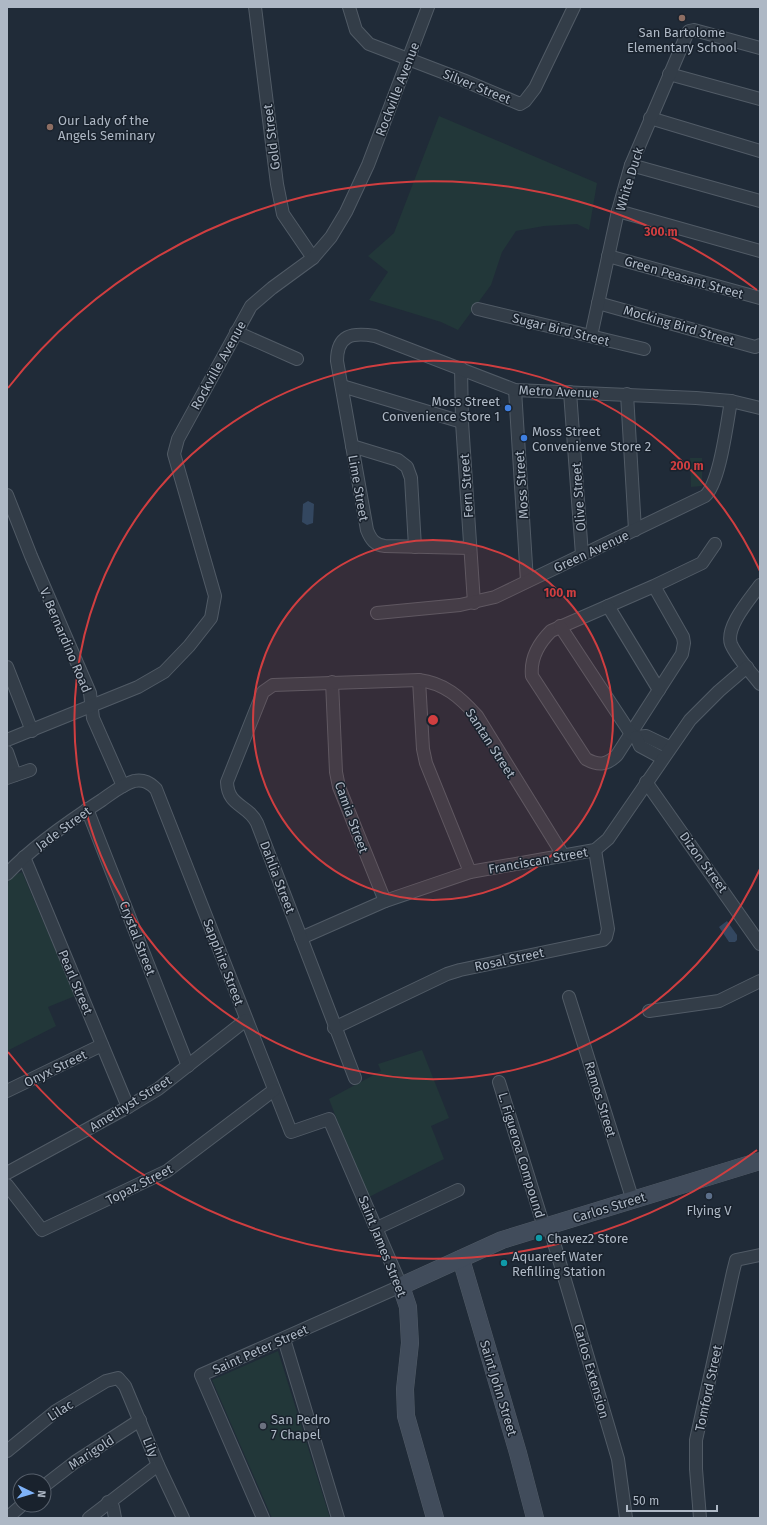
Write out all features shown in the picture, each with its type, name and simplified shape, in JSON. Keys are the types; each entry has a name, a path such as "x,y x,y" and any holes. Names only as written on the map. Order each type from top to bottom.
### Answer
{"street":[{"name":"Gold Street","path":"255,7 277,184 283,214 313,258"},
{"name":"Silver Street","path":"349,7 356,30 368,44 463,80 520,104 525,101 535,88 574,7"},
{"name":"Rockville Avenue","path":"7,740 138,687 164,672 189,646 211,618 216,596 174,454 178,439 251,306 272,288 313,258 330,237 346,212 368,165 428,7"},
{"name":"White Duck","path":"592,336 618,211 631,165 689,30 760,48"},
{"path":"669,74 760,99"},
{"path":"650,118 760,150"},
{"path":"631,165 760,201"},
{"path":"618,211 760,251"},
{"name":"Green Peasant Street","path":"608,256 760,298"},
{"name":"Mocking Bird Street","path":"598,303 747,345 760,346"},
{"name":"Sugar Bird Street","path":"478,309 644,349"},
{"path":"236,332 297,360"},
{"name":"Metro Avenue","path":"344,338 354,334 374,336 461,368 514,390 627,394 731,401 760,408"},
{"name":"Lime Street","path":"344,338 339,344 337,361 367,530 370,538 379,545 470,548"},
{"name":"Fern Street","path":"461,368 462,422 474,603"},
{"path":"342,386 462,422"},
{"name":"Moss Street","path":"514,390 527,581"},
{"name":"Olive Street","path":"570,392 582,555"},
{"path":"627,394 635,530"},
{"name":"Green Avenue","path":"377,612 474,603 495,597 699,500 710,492 715,479 731,401"},
{"path":"352,446 398,460 407,467 411,478 415,547"},
{"name":"V. Bernardino Road","path":"7,495 31,556 90,693 93,718 123,786"},
{"path":"654,586 683,637 684,642 682,654 659,690 634,735 617,755 609,762 601,765 586,759 532,676 531,666 535,651 550,631 654,586 702,562 714,544"},
{"path":"760,585 735,622 730,638 732,646 760,684"},
{"path":"608,606 659,690"},
{"path":"560,626 640,746 662,758"},
{"path":"7,667 32,731"},
{"name":"Franciscan Street","path":"301,938 385,901 470,872 595,850 608,839 662,758 690,720 704,705 747,667"},
{"path":"419,680 423,749 426,763 470,872"},
{"name":"Santan Street","path":"267,688 273,685 419,680 432,681 446,688 461,698 477,716 563,856"},
{"name":"Camia Street","path":"332,682 336,772 339,787 385,901"},
{"name":"Dahlia Street","path":"267,688 262,692 227,782 228,793 234,802 254,815 354,1078"},
{"path":"634,735 646,736 669,748"},
{"path":"7,752 11,777 30,770"},
{"name":"Sapphire Street","path":"123,786 142,781 150,783 156,789 291,1132 329,1119"},
{"name":"Dizon Street","path":"646,782 760,944"},
{"name":"Jade Street","path":"7,874 24,857 88,809 123,786"},
{"name":"Crystal Street","path":"88,809 188,1066"},
{"name":"Rosal Street","path":"334,1028 447,974 603,940 606,937 608,929 595,850"},
{"name":"Pearl Street","path":"24,857 128,1107"},
{"path":"649,1011 719,1001 760,981"},
{"name":"Ramos Street","path":"569,997 633,1200"},
{"name":"Amethyst Street","path":"7,1173 158,1089 246,1020"},
{"name":"Onyx Street","path":"7,1091 102,1045"},
{"name":"L. Figueroa Compound","path":"499,1082 547,1227"},
{"name":"Topaz Street","path":"7,1185 42,1230 167,1171 274,1090"},
{"name":"Saint James Street","path":"329,1119 377,1228 408,1307 410,1343 405,1389 406,1416 435,1518"},
{"name":"Carlos Street","path":"461,1259 502,1240 760,1160"},
{"path":"377,1228 458,1190"},
{"name":"Carlos Extension","path":"547,1227 618,1458 626,1518"},
{"name":"Tomford Street","path":"700,1518 696,1469 697,1435 736,1260 760,1255"},
{"name":"Saint Peter Street","path":"263,1518 201,1375 461,1259"},
{"name":"Saint John Street","path":"461,1259 518,1453 535,1518"},
{"path":"284,1339 338,1518"},
{"name":"Lily","path":"118,1378 125,1386 158,1465 183,1518"},
{"name":"Lilac","path":"7,1451 56,1411 106,1381 118,1378"},
{"name":"Marigold","path":"52,1480 75,1462 140,1420"},
{"path":"89,1518 158,1465"},
{"path":"108,1502 113,1507 114,1518"}],"green space":[{"path":"439,116 597,183 589,230 577,224 544,226 516,231 502,252 491,285 458,330 441,322 369,300 388,272 368,256 394,233"},
{"path":"690,458 702,458 702,486 691,487"},
{"path":"22,872 75,996 48,1007 56,1026 7,1051 7,895 9,877"},
{"path":"422,1050 449,1118 431,1126 444,1159 367,1198 329,1099 381,1071 378,1064"},
{"path":"278,1351 330,1518 272,1518 212,1380"}],"water":[{"path":"308,501 314,504 313,523 307,525 302,522 303,504"},
{"path":"727,921 737,935 737,940 735,942 729,942 719,927"}],"place":[{"name":"San Bartolome Elementary School","path":"682,18"},
{"name":"Our Lady of the Angels Seminary","path":"50,127"},
{"name":"Moss Street Convenience Store 1","path":"508,408"},
{"name":"Moss Street Convenienve Store 2","path":"524,438"},
{"name":"Flying V","path":"709,1196"},
{"name":"Chavez2 Store","path":"539,1238"},
{"name":"Aquareef Water Refilling Station","path":"504,1263"},
{"name":"San Pedro 7 Chapel","path":"263,1426"}]}
